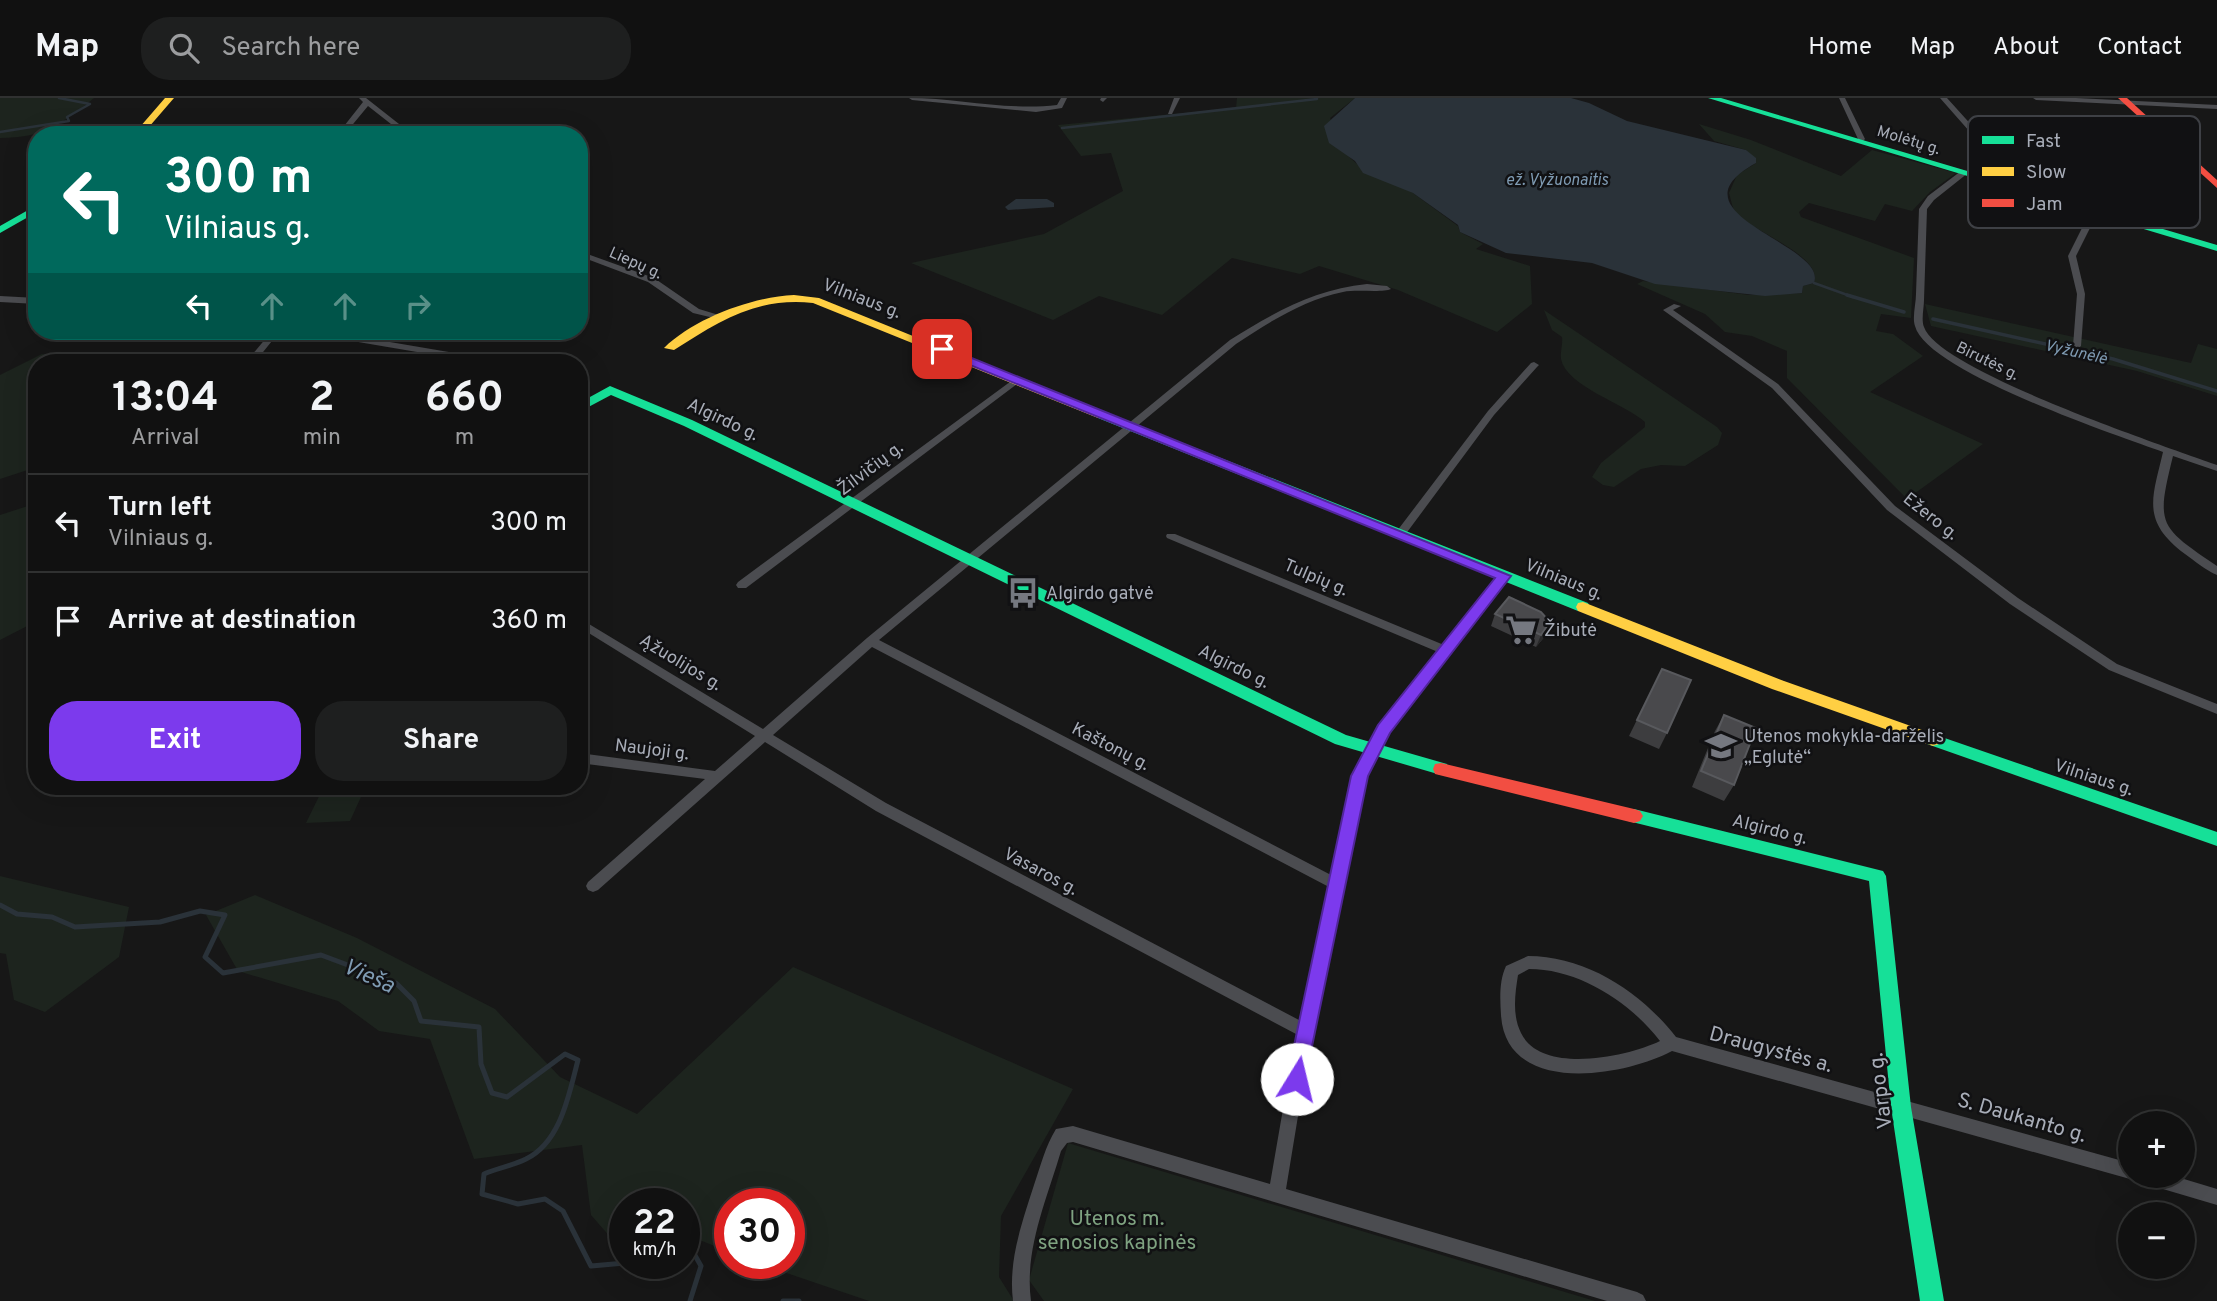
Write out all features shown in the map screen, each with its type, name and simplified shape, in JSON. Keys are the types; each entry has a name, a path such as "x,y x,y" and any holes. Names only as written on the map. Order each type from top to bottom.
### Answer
{"main road":[{"path":"145,126 170,98"},
{"name":"Molėtų g.","path":"1712,98 1968,174"},
{"path":"2125,100 2142,116"},
{"path":"2200,169 2217,185"},
{"path":"0,230 28,213"},
{"name":"Molėtų g.","path":"2149,228 2217,248"},
{"name":"Vilniaus g.","path":"718,316 766,296 785,295 815,300 1779,685 2217,839"},
{"path":"670,348 718,316"},
{"name":"Algirdo g.","path":"588,403 610,390 711,433 1341,740 1371,750 1877,876"},
{"name":"Varpo g.","path":"1877,876 1902,1107 1932,1301"}],"street":[{"path":"912,98 1019,108 1060,107 1064,98"},
{"path":"1019,108 1024,98"},
{"path":"1170,113 1177,98"},
{"path":"1842,98 1862,139 1859,142"},
{"path":"1943,98 1968,126"},
{"path":"2036,98 2125,100 2217,107"},
{"path":"346,126 364,100 398,126"},
{"name":"Birutės g.","path":"1965,173 1931,198 1923,209 1919,327 1925,340 1944,356 1987,379 2217,468"},
{"path":"2077,346 2081,294 2072,256 2086,228"},
{"name":"Liepų g.","path":"588,256 651,280 696,312 718,316"},
{"path":"593,886 871,641 1233,342 1260,324 1334,292 1363,287 1387,289"},
{"path":"0,299 28,301"},
{"name":"Ežero g.","path":"1677,306 1667,310 1755,370 1788,397 1877,494 1919,530 2098,659 2139,679 2217,709"},
{"path":"257,354 268,340"},
{"path":"364,340 444,354"},
{"path":"1401,533 1476,432 1534,365"},
{"name":"Žilvičių g.","path":"742,584 1018,379"},
{"path":"2169,450 2156,507 2157,517 2178,545 2217,571"},
{"name":"Tulpių g.","path":"1171,536 1447,651"},
{"path":"1277,1195 1304,1031 1360,776 1371,750 1504,576"},
{"name":"Ąžuolijos g.","path":"588,627 765,734"},
{"name":"Kaštonų g.","path":"871,641 1335,884"},
{"name":"Vasaros g.","path":"765,734 881,807 1304,1031"},
{"name":"Naujoji g.","path":"588,759 719,776"},
{"path":"1537,960 1555,963 1592,979 1651,1017 1671,1043 1661,1049 1602,1064 1553,1064 1534,1058 1519,1048 1510,1032 1506,1013 1511,971 1521,962 1537,960"},
{"name":"Draugystės a.","path":"1671,1043 1902,1107"},
{"name":"S. Daukanto g.","path":"1902,1107 2118,1168"},
{"path":"1022,1301 1019,1287 1022,1261 1054,1148 1062,1135 1093,1139 1637,1301"},
{"path":"2187,1188 2217,1197"}],"green space":[{"path":"0,98 94,98 55,126 28,126 28,135 0,138"},
{"path":"1237,98 1355,98 1330,118 1345,153 1358,165 1413,193 1458,226 1460,232 1483,244 1476,249 1530,266 1532,304 1497,332 1398,290 1319,266 1300,274 1232,258 1162,315 1099,296 1053,320 911,263 1044,234 1123,191 1111,153 1081,156 1058,125 1236,108"},
{"path":"1699,124 1751,140 1841,176 1872,150 1956,173 1930,192 1912,211 1885,204 1875,221 1809,203 1799,212 1801,217 1914,258 1911,318 1881,314 1876,331 1893,334 1923,356 1870,392 1983,444 1907,499 1787,378 1787,351 1752,336 1725,332 1705,314 1637,284 1643,281 1749,295 1802,293 1803,286 1814,283 1814,273 1808,263 1744,220 1733,209 1729,193 1737,175 1756,163 1746,150 1714,141"},
{"path":"1925,304 2191,363 2198,344 2217,349 2217,396 2137,371 1931,326"},
{"path":"1544,310 1717,427 1722,433 1718,445 1685,466 1661,465 1641,469 1614,487 1603,485 1592,477 1601,463 1645,427 1645,422 1573,378 1561,359 1562,337 1552,330"},
{"path":"28,361 28,470 0,479 0,375"},
{"path":"28,506 28,626 0,640 0,515"},
{"path":"320,795 362,795 350,821 306,823"},
{"path":"0,876 129,907 119,957 45,1012 14,1000 6,954 0,953"},
{"path":"255,895 357,938 495,1009 560,1077 637,1114 793,967 1073,1089 1001,1216 999,1277 1014,1301 869,1301 804,1279 805,1188 714,1188 714,1246 700,1240 700,1188 609,1188 609,1236 591,1215 582,1145 474,1159 430,1039 379,1031 338,1001 238,971 206,915"},
{"name":"Utenos m. senosios kapinės","path":"1068,1143 1595,1301 1044,1301 1029,1280"}],"water":[{"name":"ež. Vyžuonaitis","path":"1355,98 1571,98 1589,103 1627,121 1746,150 1756,158 1756,163 1732,181 1728,198 1737,213 1798,255 1812,269 1814,283 1803,286 1802,293 1765,296 1655,284 1592,263 1506,253 1460,232 1458,225 1413,193 1363,173 1355,161 1329,143 1324,126"},
{"path":"1016,199 1047,199 1054,203 1054,207 1008,210 1005,207"}],"building":[{"path":"1509,597 1541,612 1550,622 1541,635 1495,614"},
{"path":"1662,669 1691,680 1667,733 1637,720"},
{"path":"1724,715 1756,728 1734,785 1701,771"}],"waterway":[{"name":"Vieša","path":"38,126 69,121 67,117 90,104 59,98"},
{"path":"1062,128 1317,99"},
{"name":"Vieša","path":"0,132 28,128"},
{"name":"Vyžunėlė","path":"1814,283 1850,296"},
{"name":"Vyžunėlė","path":"1850,296 1904,312"},
{"name":"Vyžunėlė","path":"1933,319 2113,359 2217,391"},
{"name":"Vieša","path":"0,905 17,914 52,917 75,927 160,922 200,911 225,915 205,957 223,973 321,955 396,983 414,1001 421,1021 479,1027 481,1064 492,1093 507,1097 565,1054 578,1060 562,1116 548,1141 526,1159 484,1174 482,1194 518,1204 545,1199 563,1211 591,1266 609,1264"},
{"name":"Vieša","path":"700,1264 700,1269"},
{"name":"Vieša","path":"690,1301 697,1279"},
{"name":"Vieša","path":"783,1301 799,1301"}],"traffic: fast":[{"path":"1712,98 1968,174"},
{"path":"0,230 28,213"},
{"path":"2150,228 2217,248"},
{"path":"588,403 610,390 688,423 1341,740 1441,769"},
{"path":"1102,415 1583,607"},
{"path":"1933,740 2217,839"},
{"path":"1634,816 1877,876 1901,1107 1932,1301"}],"traffic: slow":[{"path":"145,126 170,98"},
{"path":"670,348 721,317 756,303 794,298 815,300 1102,415"},
{"path":"1583,607 1778,685 1933,740"}],"traffic: jam":[{"path":"2122,98 2142,116"},
{"path":"2200,169 2217,185"},
{"path":"1441,769 1634,816"}],"place":[{"name":"Algirdo gatvė","path":"1023,593"},
{"name":"Žibutė","path":"1521,630"},
{"name":"Utenos mokykla-darželis „Eglutė“","path":"1721,746"}],"route":[{"path":"942,349 1504,576 1384,730 1371,750 1360,776 1304,1031 1297,1079"}]}
